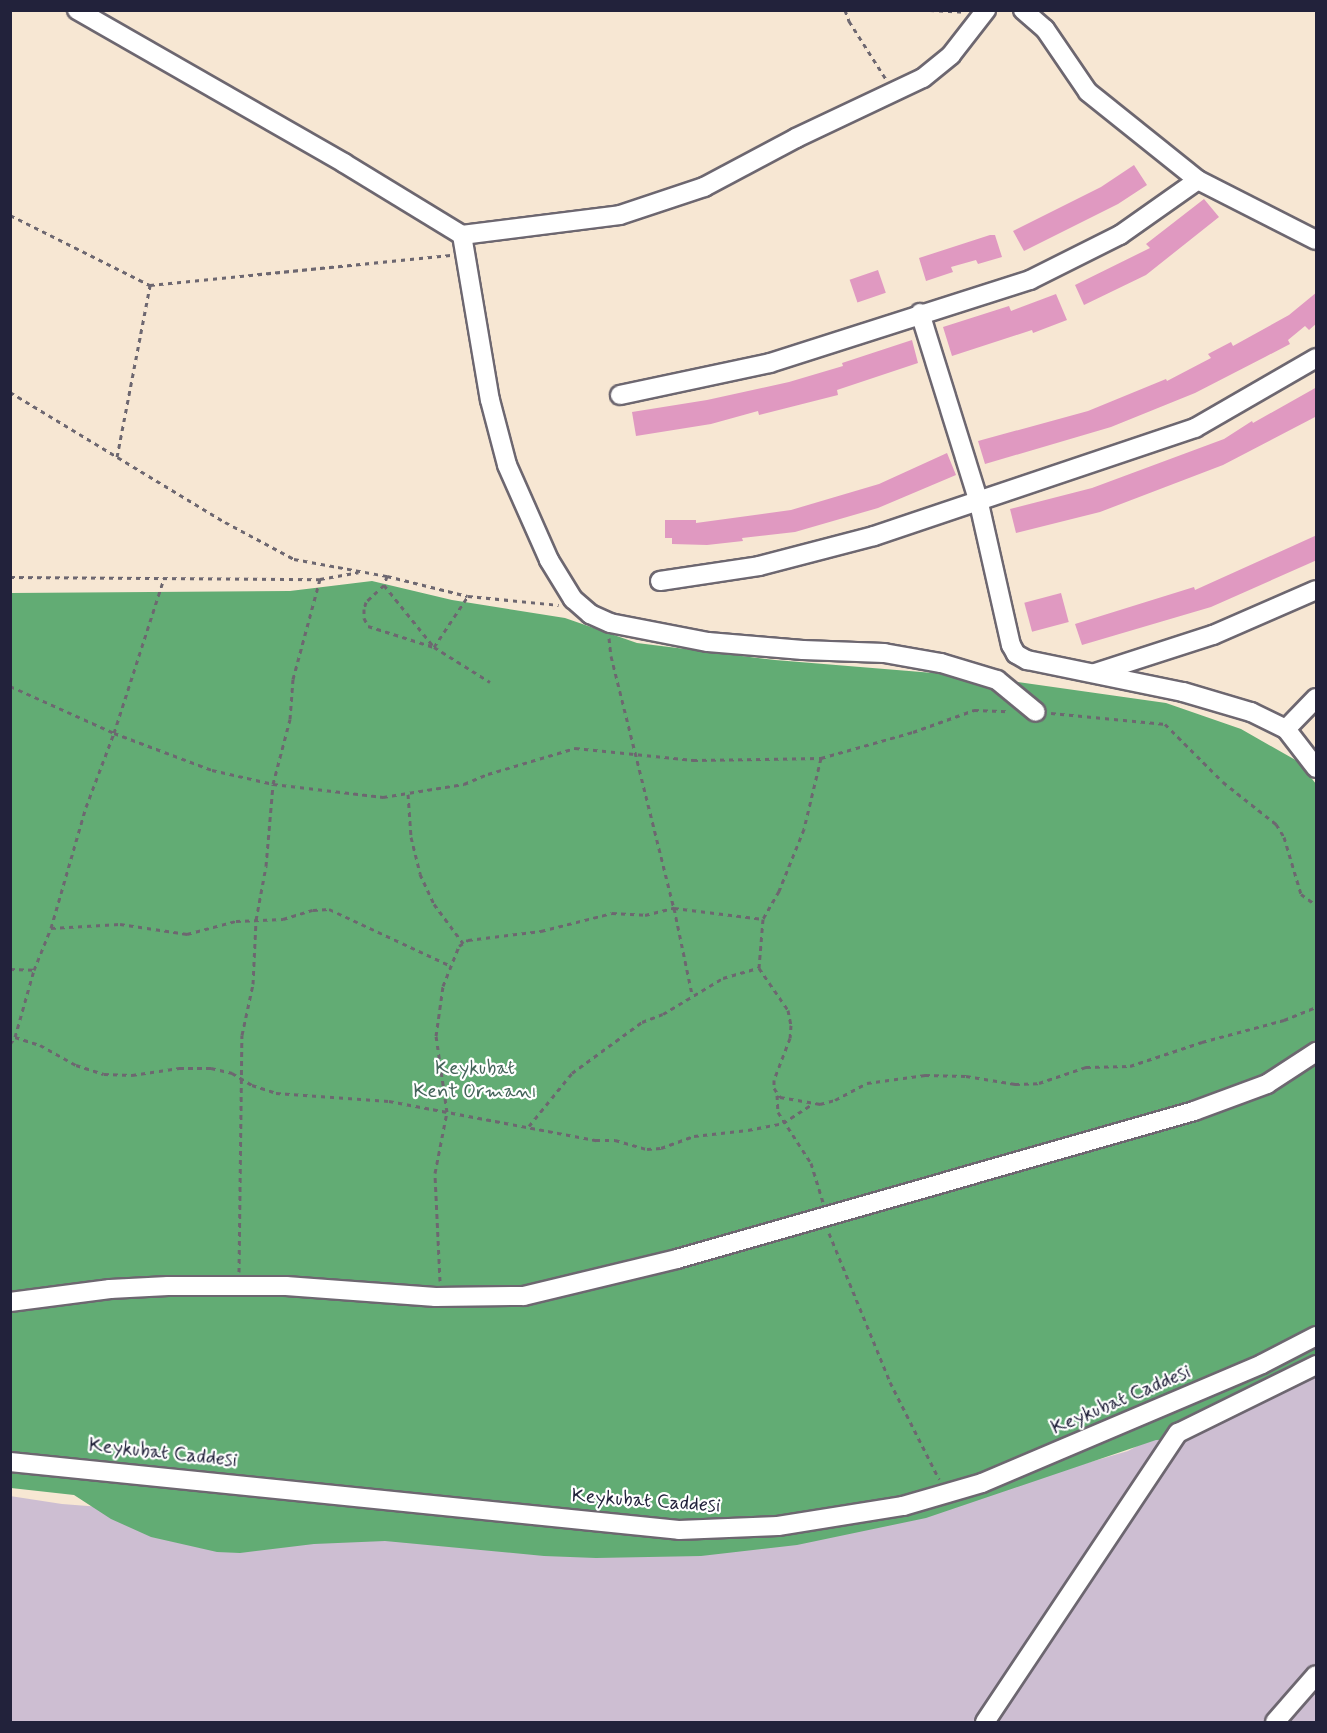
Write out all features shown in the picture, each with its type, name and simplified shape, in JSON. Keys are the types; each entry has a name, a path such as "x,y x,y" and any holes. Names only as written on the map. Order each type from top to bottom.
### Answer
{"street":[{"path":"77,10 344,163 462,235 591,220 678,198 730,175 838,118 896,93 923,78 944,62 966,39 986,10"},
{"path":"1023,10 1045,29 1088,92 1198,180 1317,240"},
{"path":"620,395 770,363 920,313 994,293 1065,265 1147,218 1198,180"},
{"path":"462,235 490,400 507,465 549,560 566,590 581,608 607,622 720,643 884,653 941,663 997,680 1036,712"},
{"path":"920,313 978,499 1013,650 1027,660 1088,675 1151,685 1251,712 1286,729 1317,768"},
{"path":"660,581 759,566 873,536 1195,428 1317,358"},
{"path":"1088,675 1213,635 1317,590"},
{"path":"1286,729 1317,698"},
{"path":"10,1302 110,1289 239,1285 346,1290 441,1298 524,1296 677,1259 1227,1100 1283,1076 1317,1053"},
{"name":"Keykubat Caddesi","path":"10,1462 213,1480 679,1530 745,1528 820,1521 903,1506 1021,1468 1262,1364 1317,1336"},
{"path":"985,1722 1178,1432 1317,1365"},
{"path":"1275,1722 1317,1675"}],"path":[{"path":"845,10 849,21 896,93"},
{"path":"930,10 966,12"},
{"path":"10,216 150,285 465,254"},
{"path":"117,457 150,285"},
{"path":"10,392 225,522 294,559 387,576 468,596 581,608"},
{"path":"10,577 320,579 360,571"},
{"path":"387,576 384,585 366,602 364,618 368,626 434,647 490,682"},
{"path":"10,1044 15,1038 34,970 51,928 86,807 114,734 164,578"},
{"path":"239,1285 242,1035 253,984 256,920 266,866 273,784 290,719 293,679 320,579"},
{"path":"384,585 434,647"},
{"path":"434,647 468,596"},
{"path":"607,622 611,656 674,908 692,994"},
{"path":"10,686 114,734 212,770 273,784 372,797 408,794 464,784 488,774 568,750 587,748 636,755 726,761 821,758 913,732 974,710 1036,712 1165,724 1223,782 1276,824 1284,837 1301,894 1317,905"},
{"path":"821,758 800,839 779,891 764,919 759,968 790,1017 790,1038 774,1080 778,1112 811,1163 825,1216 890,1382 946,1494"},
{"path":"408,794 411,837 420,874 434,904 463,943"},
{"path":"441,1298 435,1173 447,1112 436,1036 443,986 449,965 463,943 540,931 604,914 645,915 674,908 764,919"},
{"path":"51,928 120,924 187,934 224,923 283,919 312,910 329,909 449,965"},
{"path":"529,1126 572,1073 642,1022 663,1014 692,994 723,978 759,968"},
{"path":"10,969 34,970"},
{"path":"776,1093 780,1097 812,1104 835,1100 867,1083 902,1077 957,1076 1028,1084 1086,1067 1130,1066 1317,1007"},
{"path":"15,1038 40,1045 76,1065 104,1074 132,1075 178,1068 211,1068 276,1093 360,1098 529,1126 596,1140 615,1140 647,1149 661,1148 694,1136 783,1123 812,1104"}],"shaded area":[{"path":"1316,1349 1316,1722 11,1722 10,1496 62,1504 452,1534 837,1536 1128,1451"}],"green space":[{"name":"Keykubat Kent Ormanı","path":"372,581 452,600 565,618 637,643 775,660 982,677 1166,703 1241,729 1299,762 1316,784 1316,1377 1187,1439 1156,1440 926,1518 797,1545 701,1556 596,1558 544,1556 385,1541 314,1544 240,1553 217,1552 151,1537 111,1519 74,1495 11,1488 11,593 290,591"}],"building":[{"path":"1134,165 1147,185 1118,204 1024,251 1013,231 1101,187"},
{"path":"1204,199 1219,217 1146,275 1084,305 1075,285 1150,248 1146,244"},
{"path":"995,235 1002,257 978,264 976,260 951,267 953,272 926,281 919,258"},
{"path":"878,270 886,293 857,302 850,280"},
{"path":"1317,292 1317,323 1309,330 1305,326 1288,340 1290,344 1265,357 1195,393 1111,427 985,464 978,441 1088,411 1166,379 1167,381 1211,358 1208,354 1231,342 1233,346 1289,315"},
{"path":"1056,294 1067,320 1033,333 1032,330 952,356 943,327 1009,306 1011,311"},
{"path":"912,340 918,363 837,390 838,395 759,415 758,411 711,424 636,436 632,412 707,400 789,382 843,366 842,363"},
{"path":"1317,387 1317,416 1223,465 1100,512 1016,533 1010,509 1092,488 1224,439 1252,421 1253,423"},
{"path":"947,453 956,475 878,508 795,532 742,538 743,541 707,545 672,544 672,538 665,538 665,520 696,520 696,523 791,510 879,484"},
{"path":"1317,535 1317,560 1211,607 1082,645 1075,624 1194,587 1195,590"},
{"path":"1061,593 1069,622 1032,632 1024,603"}]}
